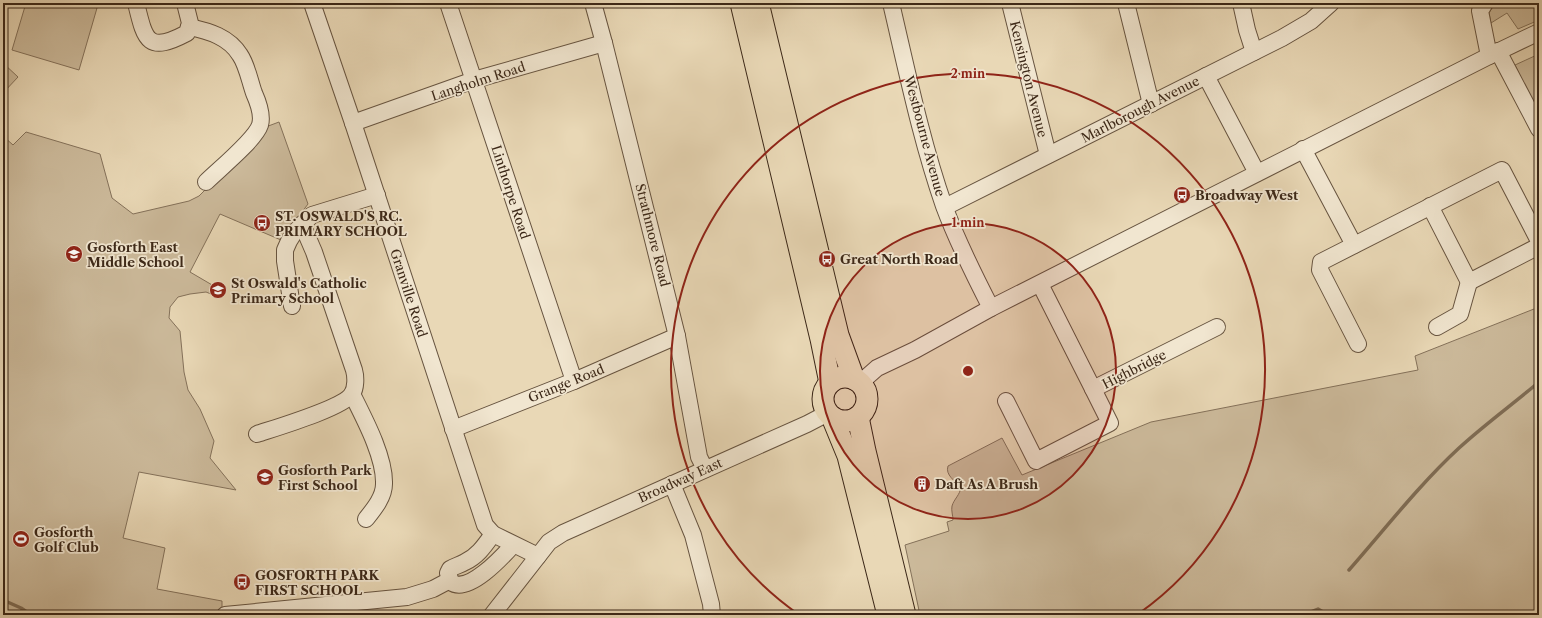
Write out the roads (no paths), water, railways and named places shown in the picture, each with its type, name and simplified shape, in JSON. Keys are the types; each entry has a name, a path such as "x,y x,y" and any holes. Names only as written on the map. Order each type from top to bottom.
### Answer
{"main road":[{"path":"741,3 821,339 830,383"},
{"path":"758,3 838,335 857,381 865,389 867,397 867,404 864,411 858,417 845,421 830,415"},
{"path":"857,381 842,377 830,383 823,394 823,400 848,456 888,615"},
{"path":"858,417 905,615"}],"street":[{"path":"136,3 143,31 151,41 158,44 173,41 187,33 190,23 185,3"},
{"name":"Granville Road","path":"312,3 377,195 485,525 493,534 538,556"},
{"name":"Linthorpe Road","path":"448,3 574,381"},
{"name":"Strathmore Road","path":"592,3 604,43 677,336 699,457 705,469"},
{"name":"Westbourne Avenue","path":"891,3 921,131 945,207 970,265 991,308"},
{"name":"Kensington Avenue","path":"1010,3 1048,155"},
{"path":"1126,3 1151,104"},
{"path":"1241,3 1254,52"},
{"name":"Marlborough Avenue","path":"945,207 1282,38 1311,21 1331,3"},
{"path":"1485,3 1480,11 1493,53 1539,130"},
{"path":"189,27 215,34 230,44 241,56 259,106 261,117 260,125 257,131 206,182"},
{"path":"857,381 877,368 915,350 991,308 1493,53 1539,32"},
{"name":"Langholm Road","path":"353,123 474,80 604,43"},
{"path":"1206,76 1256,174"},
{"path":"1304,150 1354,245"},
{"path":"1358,344 1320,270 1321,262 1502,170 1539,241"},
{"path":"292,306 286,274 285,250 289,241 307,219 377,195"},
{"path":"1430,206 1469,282 1460,314 1437,327"},
{"path":"256,434 338,405 352,394 354,387 354,370 314,252 307,219"},
{"path":"1469,282 1539,246"},
{"name":"Highbridge","path":"1040,284 1093,390 1217,327"},
{"name":"Grange Road","path":"453,429 574,381 677,336"},
{"path":"1006,401 1036,461 1110,423 1093,390"},
{"path":"352,394 376,446 384,484 380,500 366,519"},
{"name":"Broadway East","path":"492,615 549,542 563,532 830,415"},
{"path":"672,484 693,535 711,604 712,615"},
{"path":"493,534 484,548 476,555 464,563 450,569 448,573 450,580 454,584 474,580 485,574 513,545"},
{"path":"225,615 407,597 433,589 450,580"}],"waterway":[{"path":"1349,570 1416,492 1444,462 1478,431 1539,382"},
{"path":"3,600 21,608 31,615"},
{"path":"1303,615 1318,609 1328,615"}],"place":[{"name":"Broadway West","path":"1182,195"},
{"name":"ST. OSWALD'S RC. PRIMARY SCHOOL","path":"262,223"},
{"name":"Gosforth East Middle School","path":"74,254"},
{"name":"Great North Road","path":"827,259"},
{"name":"St Oswald's Catholic Primary School","path":"218,290"},
{"name":"Gosforth Park First School","path":"265,477"},
{"name":"Daft As A Brush","path":"922,484"},
{"name":"Gosforth Golf Club","path":"21,539"},
{"name":"GOSFORTH PARK FIRST SCHOOL","path":"242,582"}]}
